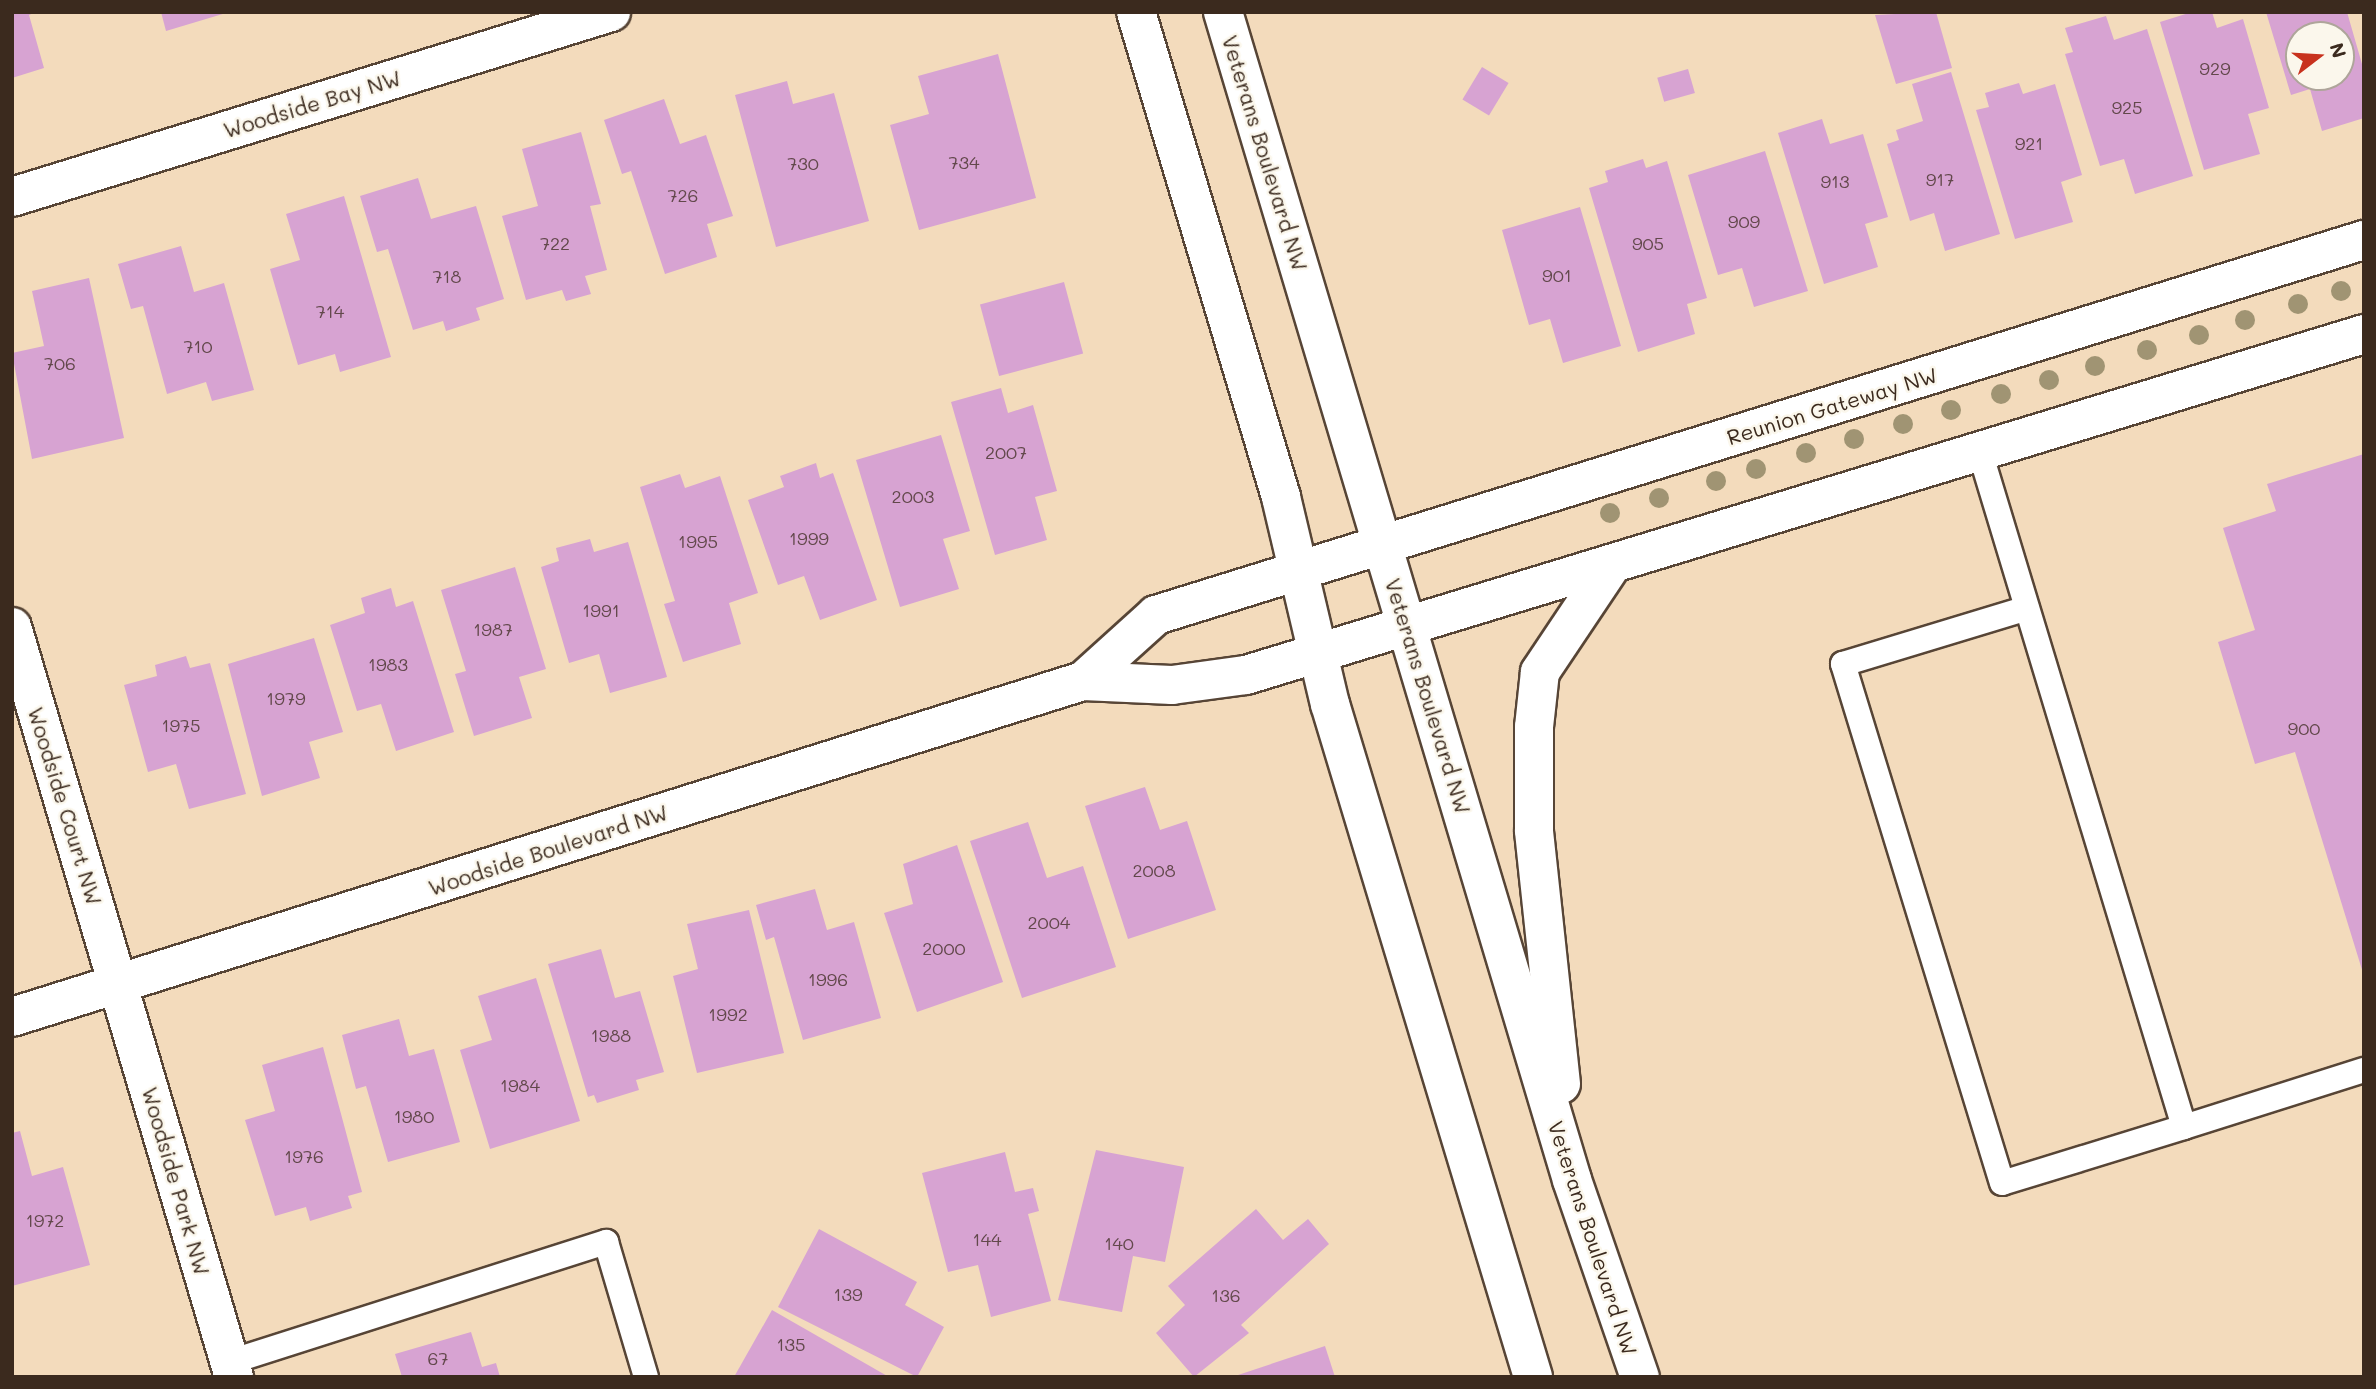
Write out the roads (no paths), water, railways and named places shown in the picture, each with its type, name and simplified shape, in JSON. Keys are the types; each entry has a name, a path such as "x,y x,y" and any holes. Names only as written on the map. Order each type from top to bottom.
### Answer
{"street":[{"name":"Woodside Bay NW","path":"12,197 611,12"},
{"path":"1136,12 1299,571 1319,654 1533,1377"},
{"name":"Veterans Boulevard NW","path":"1223,12 1572,1180 1640,1377"},
{"name":"Reunion Gateway NW","path":"1299,571 2364,240"},
{"path":"1319,654 1609,569 2364,334"},
{"path":"1572,1180 1534,830 1534,727 1540,672 1609,569"},
{"name":"Woodside Boulevard NW","path":"1083,681 1156,615 1299,571"},
{"name":"Woodside Court NW","path":"12,627 118,985"},
{"name":"Woodside Boulevard NW","path":"12,1017 1083,681 1172,685 1246,675 1319,654"},
{"name":"Woodside Park NW","path":"118,985 232,1369"}],"lane":[{"path":"1980,452 2184,1127"},
{"path":"2026,608 1843,664 2002,1183 2364,1070"},
{"path":"232,1369 606,1242 646,1377"}]}
